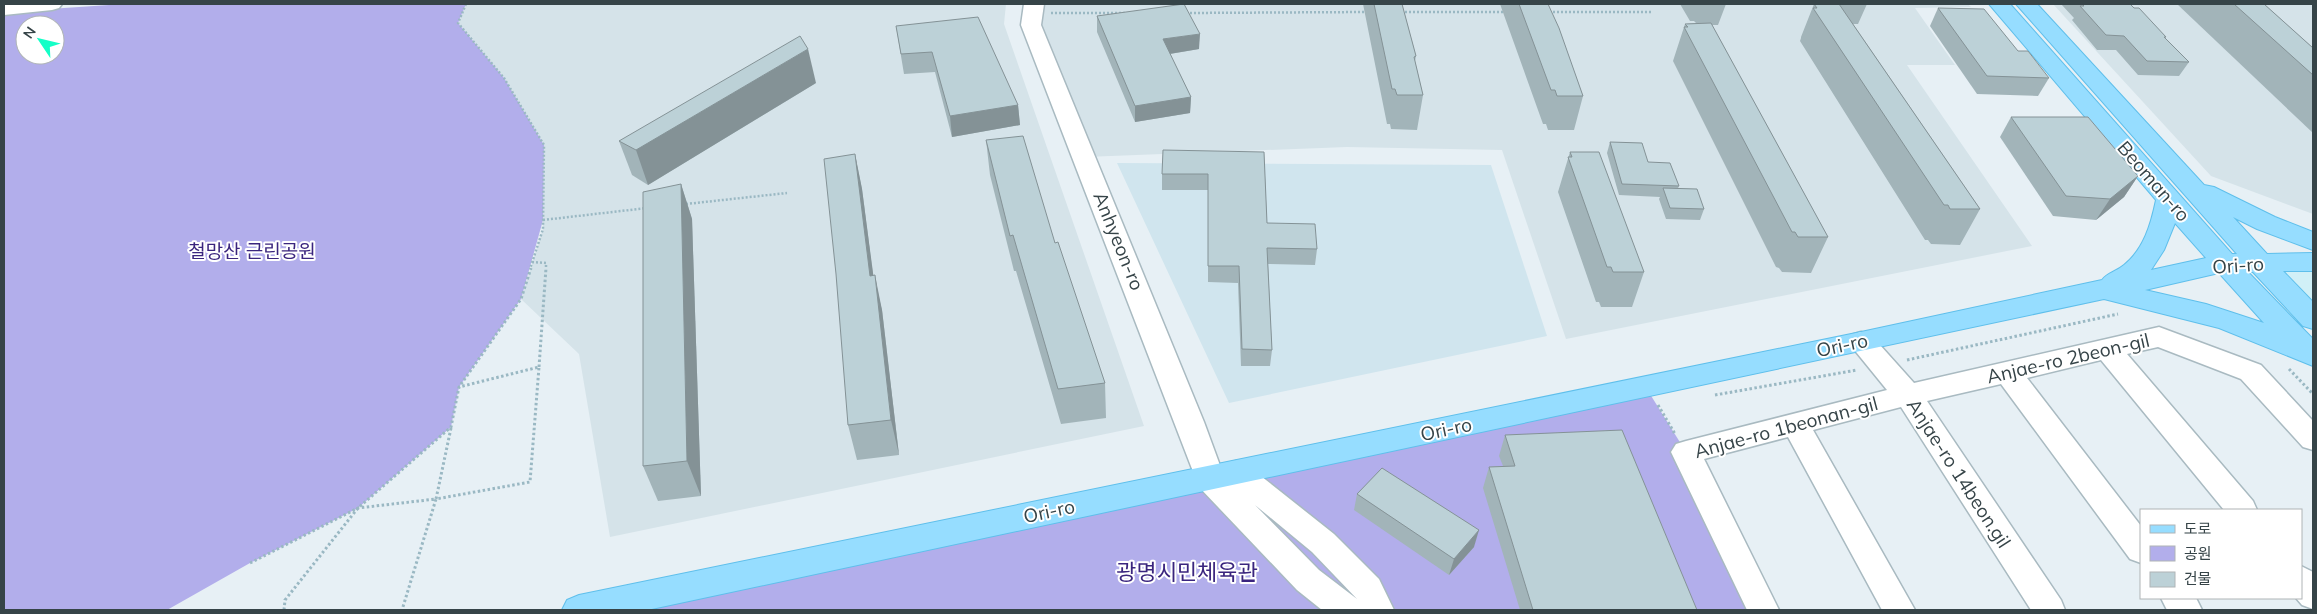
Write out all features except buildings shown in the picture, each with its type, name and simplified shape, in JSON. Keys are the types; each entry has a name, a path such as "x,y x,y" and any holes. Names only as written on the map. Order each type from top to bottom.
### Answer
{"main road":[{"name":"Beoman-ro","path":"1999,4 2179,192 2259,262 2313,319"},
{"name":"Beoman-ro","path":"2026,4 2179,192 2225,263 2251,293 2313,357"},
{"path":"2101,289 2132,274 2151,250 2179,192 2313,241"},
{"name":"Ori-ro","path":"579,610 1861,342 2225,263 2313,262"},
{"path":"2101,289 2217,316 2274,338 2313,357"}],"street":[{"path":"4,9 52,4"},
{"name":"Anhyeon-ro","path":"1033,8 1032,25 1186,413 1223,476"},
{"name":"Anjae-ro 2beon-gil","path":"1908,395 2159,337 2251,372 2313,439"},
{"name":"Anjae-ro 14beon.gil","path":"1861,342 1908,395 2049,610"},
{"path":"2107,349 2241,509"},
{"path":"2007,372 2140,549"},
{"name":"Anjae-ro 1beonan-gil","path":"1763,610 1686,452 1908,395"},
{"path":"1795,424 1900,610"},
{"path":"1223,476 1308,580 1346,610"},
{"path":"1223,476 1322,542 1368,589 1378,610"},
{"path":"2302,581 2313,595"},
{"path":"2177,599 2186,610"}],"path":[{"path":"402,610 436,499 459,387 521,299 543,229 544,145 504,78 458,23 466,4"},
{"path":"1033,8 1132,13"},
{"path":"1182,13 1372,12"},
{"path":"1392,12 1511,12"},
{"path":"1541,12 1651,12"},
{"path":"680,205 787,193"},
{"path":"543,220 650,208"},
{"path":"250,563 358,508 436,499 530,482 546,263 532,262"},
{"path":"1706,396 1882,366 2126,313"},
{"path":"2286,365 2313,394"},
{"path":"459,387 539,367"},
{"path":"1667,403 1658,405 1686,452"},
{"path":"284,610 285,600 358,508 451,427"}],"shaded area":[{"path":"466,4 1006,4 1004,24 1144,426 610,537 579,354 521,299 543,229 544,145 458,23"},
{"path":"1034,4 1968,4 1971,7 1915,8 1955,65 1907,65 2032,246 1566,339 1502,150 1347,147 1085,157 1031,25"},
{"path":"2053,4 2313,4 2313,214 2211,176"},
{"path":"1117,163 1491,165 1547,336 1229,403"},
{"path":"2313,262 2313,332 2241,263"}],"green space":[{"name":"철망산 근린공원","path":"124,4 466,4 458,23 504,78 544,145 543,220 521,299 459,387 451,427 358,508 250,563 167,610 4,610 4,12"},
{"name":"광명시민체육관","path":"1645,386 1686,452 1763,610 579,610"}]}
